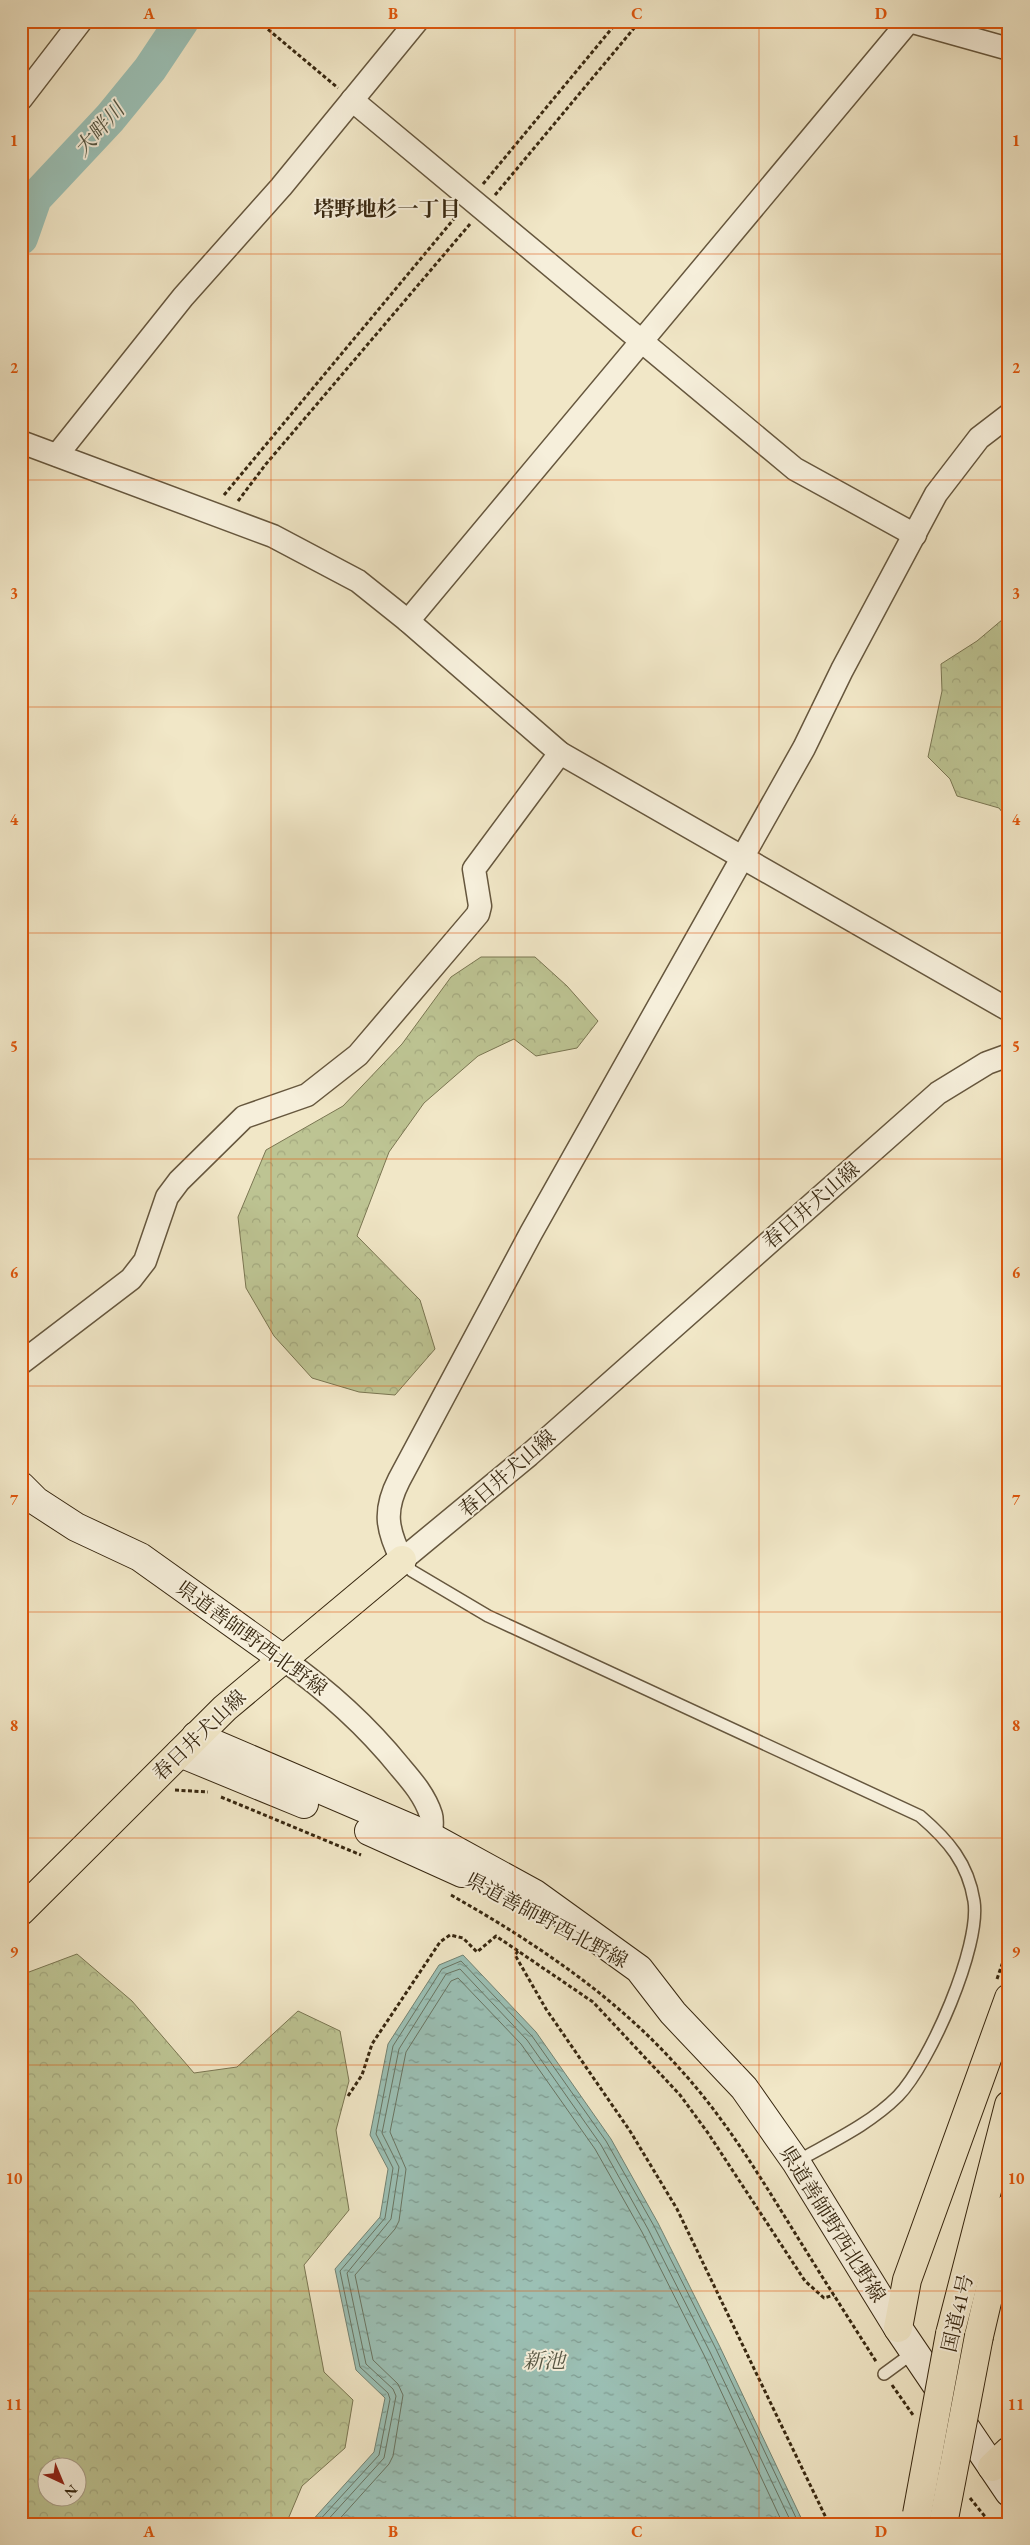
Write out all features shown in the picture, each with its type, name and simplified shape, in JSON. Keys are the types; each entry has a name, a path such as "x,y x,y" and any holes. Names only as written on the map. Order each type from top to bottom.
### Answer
{"main road":[{"name":"県道善師野西北野線","path":"21,1486 36,1501 76,1527 140,1557 283,1659"},
{"name":"春日井犬山線","path":"21,1910 88,1847 188,1744 283,1659 402,1560"},
{"name":"県道善師野西北野線","path":"188,1744 370,1832 501,1891 639,1969"},
{"name":"県道善師野西北野線","path":"188,1744 431,1837 536,1894 639,1969 672,2013 744,2088 796,2162 914,2352 1000,2459 1009,2492"},
{"path":"898,2328 907,2280 1009,1998"},
{"name":"国道41号","path":"916,2519 950,2334 1009,2105"},
{"name":"国道41号","path":"943,2524 979,2336 1009,2208"}],"street":[{"path":"21,99 81,21"},
{"path":"57,456 184,297 281,187 417,21"},
{"path":"408,621 909,21 1009,49"},
{"path":"352,100 640,342 795,469 915,535"},
{"path":"402,1560 390,1530 388,1508 390,1497 531,1233 804,748 842,670 936,494 979,438 1009,415"},
{"path":"21,442 273,536 358,581 408,621 560,753 1009,1010"},
{"path":"21,1363 131,1279 145,1261 167,1197 179,1181 244,1117 307,1095 358,1054 382,1029 478,914 480,906 474,869 560,753"},
{"name":"春日井犬山線","path":"402,1560 529,1455 938,1093 987,1063 1009,1055"},
{"name":"県道善師野西北野線","path":"283,1659 336,1699 381,1744 419,1790 432,1816 431,1837"}],"lane":[{"path":"402,1560 412,1572 488,1616 920,1816 944,1836 956,1851 974,1901 972,1940 943,2022 924,2062 898,2095 869,2120 796,2162"},
{"path":"884,2374 914,2352"}],"path":[{"path":"258,21 352,100"},
{"path":"218,516 237,503 266,464 476,204 618,21"},
{"path":"218,516 476,204 640,21"},
{"path":"148,1785 160,1789 206,1790 367,1858"},
{"path":"442,1890 541,1948 609,2001 679,2067 709,2103 751,2163 884,2374 918,2422"},
{"path":"348,2096 362,2075 372,2044 440,1942 450,1934 463,1938 477,1952 496,1936 593,2002 680,2095 708,2133 805,2281 824,2298 834,2295"},
{"path":"518,1951 516,1955 546,2009 630,2131 677,2210 829,2524"},
{"path":"969,2496 991,2524"}],"green space":[{"path":"1009,614 1009,821 999,808 957,796 950,779 928,757 942,691 941,664 977,641"},
{"path":"481,957 535,957 567,986 598,1021 577,1048 536,1056 514,1039 478,1056 424,1103 389,1152 357,1236 420,1300 435,1349 395,1395 359,1392 312,1378 274,1336 246,1288 238,1217 266,1150 343,1106 402,1044 451,977"},
{"path":"77,1954 132,2001 194,2073 237,2067 298,2011 340,2031 349,2081 336,2130 349,2210 304,2265 324,2372 353,2400 345,2448 302,2486 286,2524 21,2524 21,1975"}],"water":[{"name":"新池","path":"463,1955 536,2032 611,2139 658,2223 720,2347 804,2524 309,2524 374,2452 385,2398 356,2370 335,2269 380,2217 388,2169 370,2135 388,2044 439,1965"}],"waterway":[{"name":"大畔川","path":"21,238 35,198 110,118 150,69 182,21"}],"district":[{"name":"塔野地杉一丁目","path":"387,208"}]}
